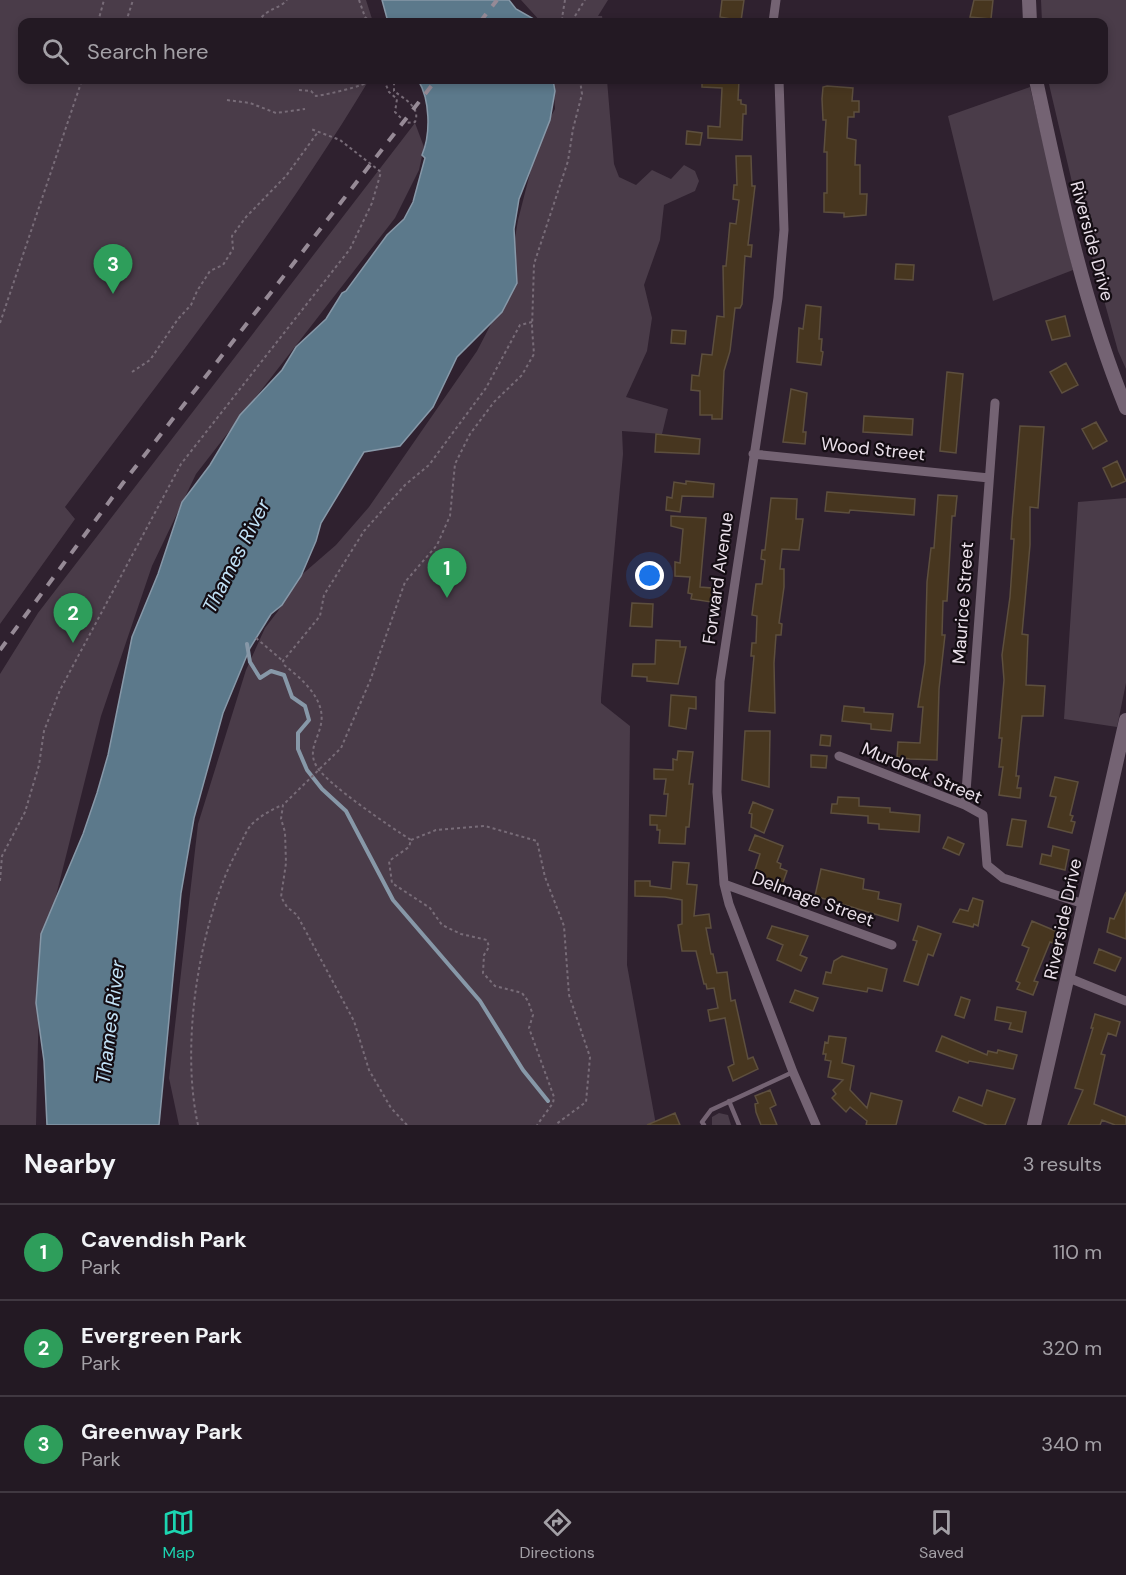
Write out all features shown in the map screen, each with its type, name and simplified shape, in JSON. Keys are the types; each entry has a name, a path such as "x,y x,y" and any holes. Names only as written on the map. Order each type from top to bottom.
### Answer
{"main road":[{"path":"1029,0 1030,18"},
{"name":"Riverside Drive","path":"1037,84 1061,198 1100,342 1126,408"},
{"name":"Riverside Drive","path":"1034,1125 1084,904 1121,770 1126,720"}],"street":[{"path":"774,18 776,0"},
{"name":"Forward Avenue","path":"779,84 784,230 778,298 720,681 717,792 724,884 729,904 793,1072 816,1125"},
{"name":"Maurice Street","path":"965,806 994,403"},
{"name":"Wood Street","path":"753,454 988,478"},
{"name":"Murdock Street","path":"839,756 983,815 987,865 1003,878 1084,904"},
{"name":"Delmage Street","path":"724,884 892,945"},
{"path":"1069,978 1126,1001"}],"lane":[{"path":"704,1125 702,1122 711,1110 793,1072"},
{"path":"729,1101 739,1125"}],"path":[{"path":"99,18 104,0"},
{"path":"127,18 133,0"},
{"path":"261,18 264,13 283,5 287,0"},
{"path":"359,0 366,18"},
{"path":"562,18 565,0"},
{"path":"575,18 585,0"},
{"path":"0,323 81,84"},
{"path":"299,90 311,91 316,96 335,93 348,86 365,84"},
{"path":"386,84 389,92 397,99 395,112 406,123 415,122 415,112 408,100 394,91 394,84"},
{"path":"198,1125 194,1107 191,1040 201,962 212,909 231,861 250,826 268,811 283,805 341,748 356,718 382,642 397,611 405,582 437,545 450,516 455,464 470,434 494,402 522,375 534,354 532,322 534,264 568,162 582,94 581,84"},
{"path":"227,100 249,103 276,113 305,109"},
{"path":"0,881 2,856 25,812 39,765 44,731 60,690 181,464 350,249 372,203 381,172 340,140 311,129"},
{"path":"132,372 150,360 178,319 191,305 210,271 223,265 232,249 232,236 246,217 286,176 318,132"},
{"path":"283,661 320,616 324,595 364,531 405,485 429,465 486,388 520,325 532,322"},
{"path":"256,638 283,661 284,665 304,680 316,700 322,722 311,751 319,771 383,822 411,840"},
{"path":"283,805 281,819 285,832 286,863 282,897 287,907 297,915 305,934 354,1021 369,1070 391,1108 407,1125"},
{"path":"411,840 436,830 485,826 537,841 545,877 564,926 569,995 590,1057 586,1102 555,1125"},
{"path":"411,840 409,847 390,861 389,872 393,882 430,908 446,928 470,937 487,939 489,947 484,955 483,973 495,986 522,993 528,1001 533,1015 530,1028 554,1097 554,1103 537,1125"}],"shaded area":[{"path":"0,0 366,0 372,18 18,18 18,84 366,84 261,244 65,507 75,519 0,624"},
{"path":"521,0 608,0 598,16 602,18 537,18"},
{"path":"1041,0 1126,0 1126,369 1118,351 1075,195 1049,84 1108,84 1108,18 1042,18"},
{"path":"553,84 607,84 614,164 619,177 636,185 652,170 671,179 684,165 695,171 699,181 695,191 664,205 660,240 644,285 652,318 647,351 626,397 668,409 662,434 622,431 623,454 601,698 601,703 630,726 627,965 656,1125 179,1125 169,1078 198,824 246,670 265,628 278,611 291,584 336,545 369,507 477,351 505,297 518,220 539,138 555,109"},
{"path":"1030,87 1073,270 993,301 948,116"},
{"path":"415,123 424,147 419,170 395,218 196,474 152,566 101,716 40,960 36,1125 0,1125 0,674 38,613"},
{"path":"1126,498 1126,683 1117,727 1064,719 1078,502"},
{"path":"719,1113 728,1115 731,1125 712,1125 712,1117"}],"water":[{"path":"382,0 509,0 516,9 532,18 387,18"},
{"name":"Thames River","path":"420,84 554,84 555,91 550,120 519,199 514,229 517,283 502,312 457,357 433,407 400,446 364,452 321,523 301,576 282,605 271,614 250,648 223,713 194,818 181,893 159,1125 47,1125 44,1061 36,1003 41,934 83,834 97,793 108,755 132,637 158,574 182,502 210,465 240,415 282,370 296,347 326,319 342,293 346,291 387,235 404,219 413,202 425,158 422,155 428,127 427,107"}],"building":[{"path":"722,0 744,0 741,18 720,17"},
{"path":"974,0 993,0 991,18 970,17"},
{"path":"702,84 739,84 738,100 741,100 741,104 746,105 746,114 743,114 742,140 708,138 708,126 720,127 722,88 702,87"},
{"path":"823,87 853,88 852,101 859,101 859,112 854,112 854,117 848,117 847,138 856,140 855,165 860,165 860,194 867,194 866,215 844,217 844,213 824,212 824,193 827,193 827,152 824,152 826,120 823,120 822,99"},
{"path":"687,131 702,133 700,145 686,144"},
{"path":"736,156 751,156 752,186 755,186 748,245 752,245 751,257 745,256 742,304 740,308 735,308 730,351 724,371 722,419 712,419 712,415 700,415 700,391 691,390 692,375 699,376 702,354 712,355 717,316 724,317 723,266 726,266 730,223 736,224 739,200 733,199 734,185 737,185"},
{"path":"896,264 914,265 913,280 895,279"},
{"path":"806,305 821,307 819,339 822,339 821,351 823,352 821,365 797,362 799,328 803,329"},
{"path":"1065,316 1070,336 1052,340 1046,321"},
{"path":"672,330 686,331 685,344 671,343"},
{"path":"1066,363 1078,385 1062,393 1050,372"},
{"path":"947,372 963,374 956,453 940,451"},
{"path":"791,389 807,393 803,432 806,432 805,444 783,442"},
{"path":"864,416 913,419 912,435 863,432"},
{"path":"1096,422 1107,441 1093,449 1082,429"},
{"path":"1020,426 1044,427 1038,508 1030,507 1030,545 1022,634 1028,635 1026,685 1045,686 1043,716 1022,716 1016,776 1019,776 1017,788 1021,788 1020,798 999,795 1003,767 999,767 1002,738 999,738 1004,680 1002,655 1010,597 1014,539 1011,539 1012,521"},
{"path":"656,434 700,439 699,454 655,452"},
{"path":"1117,461 1126,481 1112,487 1103,468"},
{"path":"686,481 714,484 713,497 682,496 680,512 666,510 667,497 672,498 674,482 686,484"},
{"path":"827,492 915,499 914,515 850,510 849,513 825,511"},
{"path":"938,495 957,496 955,516 952,516 947,601 943,601 942,635 945,635 939,689 937,760 910,759 897,757 898,742 920,743 923,707 918,707 925,662 927,582 931,548 934,548"},
{"path":"771,498 797,499 796,519 803,519 799,550 782,549 780,569 784,569 784,587 779,623 782,624 781,635 776,635 774,663 775,713 749,711 754,656 751,656 752,643 756,643 757,616 752,615 756,584 762,584 765,560 761,559 762,550 765,550"},
{"path":"671,516 706,518 700,587 712,588 711,602 691,599 692,594 688,593 690,577 675,576 675,562 680,563 683,529 671,526"},
{"path":"632,603 653,604 652,627 630,626"},
{"path":"656,640 680,641 680,647 686,647 678,684 647,681 647,677 632,676 633,664 655,664"},
{"path":"671,695 696,697 696,709 689,708 686,729 669,726"},
{"path":"844,706 864,708 864,712 893,714 891,731 871,729 871,724 842,721"},
{"path":"745,731 770,731 769,787 742,780"},
{"path":"821,735 831,736 830,746 820,745"},
{"path":"678,751 693,752 689,784 693,784 689,827 686,827 685,844 659,843 660,830 657,830 657,825 650,825 650,815 666,816 668,794 664,794 666,779 654,779 654,769 673,770 673,759 677,760"},
{"path":"811,755 827,756 826,768 811,767"},
{"path":"1055,777 1078,782 1070,815 1073,816 1071,821 1075,822 1072,833 1048,827 1056,797 1050,796"},
{"path":"838,797 859,798 859,806 890,808 890,812 920,815 919,832 879,829 879,824 868,823 868,816 831,813 832,804 837,804"},
{"path":"753,802 773,810 764,833 751,827 752,814 749,813"},
{"path":"1012,819 1026,821 1022,847 1007,845"},
{"path":"755,835 783,846 777,862 781,864 780,868 787,871 782,885 754,873 760,854 749,850"},
{"path":"948,837 964,844 959,855 943,848"},
{"path":"1053,846 1069,850 1065,870 1040,864 1042,854 1051,856"},
{"path":"673,862 689,863 687,884 697,885 694,916 709,914 711,928 706,928 717,973 727,972 731,1001 735,1000 748,1059 753,1057 758,1069 733,1081 728,1067 734,1064 725,1018 710,1021 708,1010 718,1008 714,988 707,989 704,984 696,951 682,951 678,925 682,924 682,900 635,896 635,881 650,881 650,886 671,889"},
{"path":"821,869 864,879 863,889 879,892 878,899 901,904 898,921 815,896"},
{"path":"1126,892 1126,939 1107,932 1110,918 1114,919"},
{"path":"973,898 983,901 978,926 953,922 960,909 968,911"},
{"path":"1032,921 1058,932 1053,943 1050,942 1034,981 1038,982 1033,995 1017,989 1020,983 1016,981 1029,948 1022,945"},
{"path":"772,926 808,936 800,955 807,958 801,971 777,960 783,945 767,938"},
{"path":"918,926 941,934 933,956 928,954 918,985 904,981 917,941 913,940"},
{"path":"1099,949 1121,958 1115,971 1094,963"},
{"path":"842,956 887,969 882,991 868,988 867,992 823,984 826,972 831,973 834,961"},
{"path":"795,990 818,998 813,1011 790,1002"},
{"path":"961,997 970,1000 964,1018 955,1015"},
{"path":"997,1007 1026,1012 1022,1032 1009,1029 1011,1023 995,1020"},
{"path":"1095,1014 1120,1022 1116,1036 1108,1033 1101,1054 1105,1055 1094,1104 1126,1117 1126,1125 1115,1125 1102,1120 1100,1125 1068,1125 1083,1090 1075,1088"},
{"path":"829,1036 846,1038 842,1063 854,1066 850,1090 867,1108 871,1093 902,1101 896,1125 866,1125 867,1121 850,1107 846,1112 832,1098 836,1094 833,1090 843,1080 828,1077 831,1061 825,1060 826,1054 823,1054 825,1042 828,1043"},
{"path":"942,1036 987,1055 988,1051 997,1053 998,1050 1017,1055 1013,1069 969,1061 968,1063 936,1051"},
{"path":"770,1090 776,1105 770,1108 777,1125 761,1125 756,1112 755,1104 758,1103 755,1096"},
{"path":"987,1090 1015,1099 1005,1125 987,1125 953,1111 959,1097 982,1106"},
{"path":"675,1113 680,1125 647,1125"}],"waterway":[{"path":"247,644 250,662 260,678 271,671 284,675 292,697 305,706 309,720 298,733 298,749 307,770 322,789 346,811 393,900 480,1001 523,1070 548,1101"}],"railway":[{"path":"483,18 497,0"},
{"path":"0,650 123,483 433,84"}],"place":[{"name":"Greenway Park","path":"113,294"},
{"name":"Cavendish Park","path":"447,598"},
{"name":"Evergreen Park","path":"73,643"}]}
